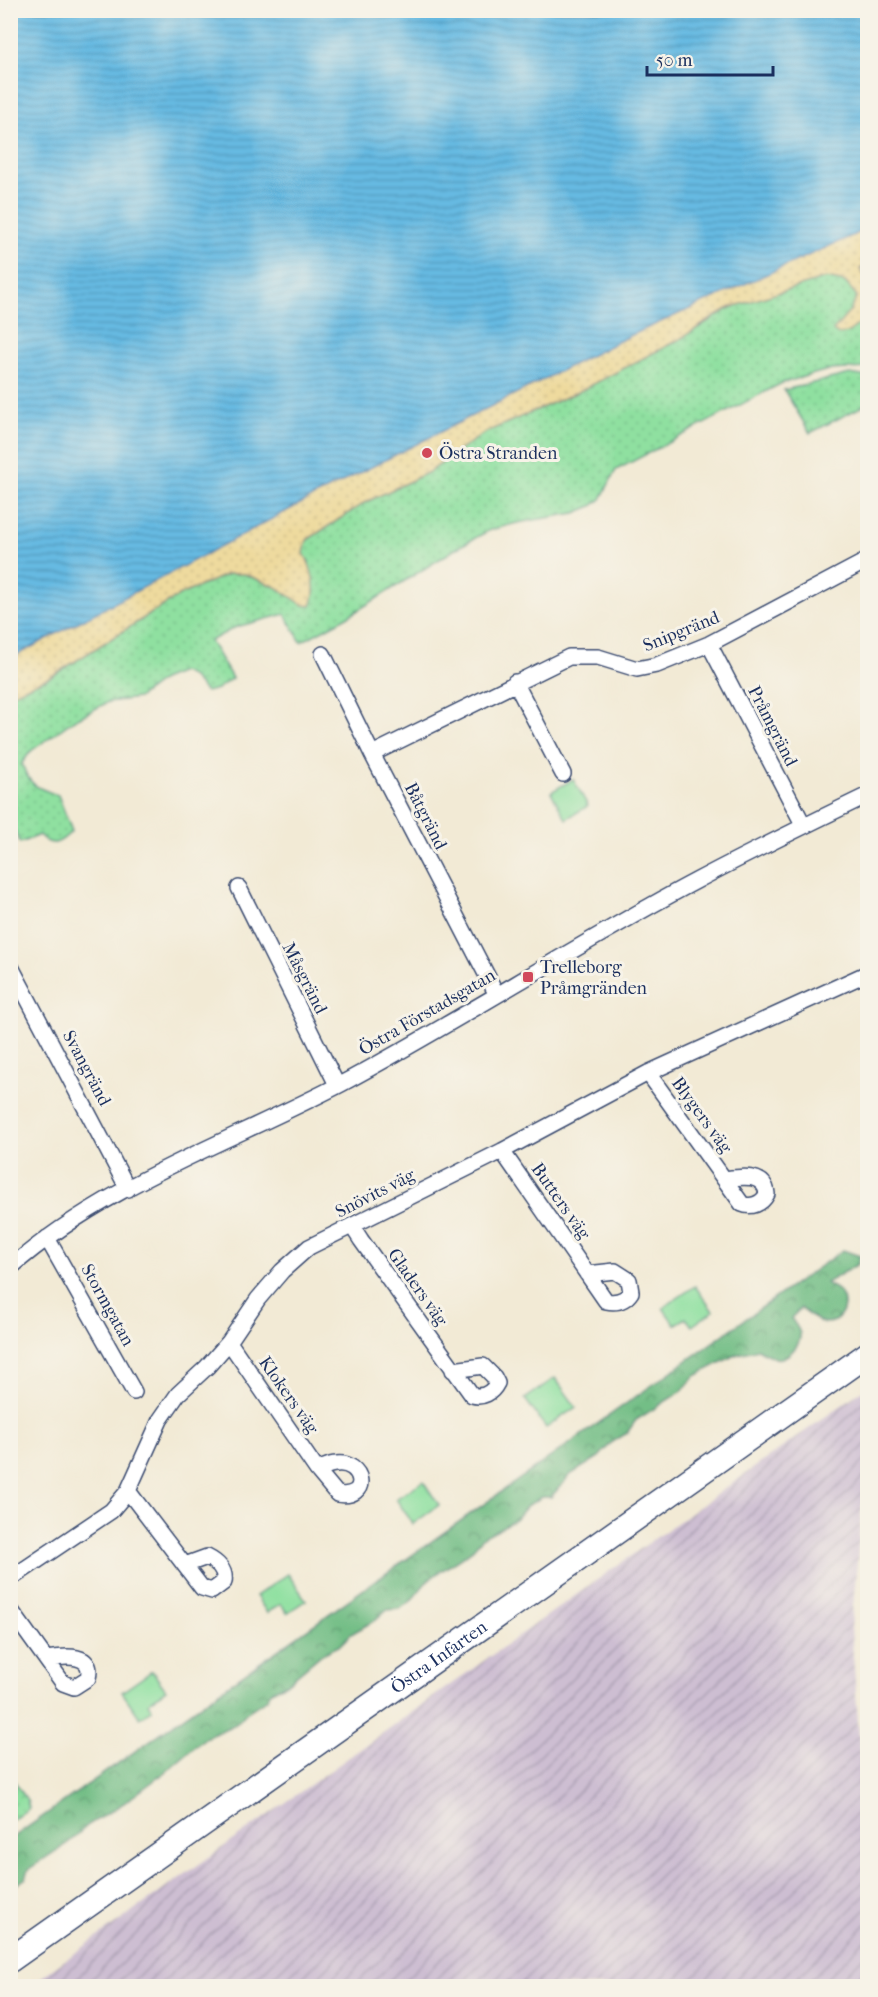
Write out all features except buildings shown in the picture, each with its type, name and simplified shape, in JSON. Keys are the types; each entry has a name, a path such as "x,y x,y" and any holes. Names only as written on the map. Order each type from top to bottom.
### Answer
{"main road":[{"name":"Östra Infarten","path":"10,1960 867,1354"}],"street":[{"name":"Snipgränd","path":"372,753 569,657 598,657 637,669 657,665 709,644 867,560"},
{"name":"Pråmgränd","path":"709,644 804,826"},
{"name":"Båtgränd","path":"323,654 497,995"},
{"path":"515,682 563,774"},
{"name":"Östra Förstadsgatan","path":"10,1268 47,1238 128,1190 338,1085 423,1039 695,882 867,795"},
{"name":"Måsgränd","path":"238,888 338,1085"},
{"name":"Svangränd","path":"10,965 128,1190"},
{"name":"Snövits väg","path":"10,1580 111,1511 128,1491 160,1420 178,1394 207,1367 282,1271 309,1247 502,1151 648,1073 867,973"},
{"name":"Blygers väg","path":"648,1073 724,1179"},
{"name":"Butters väg","path":"502,1151 587,1274"},
{"name":"Gladers väg","path":"352,1226 453,1370"},
{"name":"Stormgatan","path":"47,1238 134,1392"},
{"name":"Klokers väg","path":"228,1342 317,1470"},
{"path":"128,1491 184,1565"},
{"path":"10,1610 46,1659"}],"shaded area":[{"path":"867,1387 867,1450 851,1628 867,1840 867,1986 29,1986"}],"green space":[{"path":"826,278 845,282 857,296 850,311 846,333 866,319 867,368 828,370 782,383 616,470 601,499 592,506 575,513 490,530 347,617 301,642 285,614 236,627 210,641 232,678 217,689 206,692 191,676 182,672 162,680 138,698 108,702 74,720 31,751 22,763 28,777 39,788 58,795 72,831 56,843 48,842 39,835 20,843 11,823 11,694 52,676 180,595 228,574 244,574 278,588 303,605 311,606 309,562 303,553 307,540 364,503 429,472 484,433 580,391 680,339 729,308"},
{"path":"850,374 867,377 867,404 810,433 784,390"},
{"path":"573,779 588,806 566,819 551,792"},
{"path":"843,1250 860,1256 858,1264 826,1283 838,1290 843,1299 843,1310 837,1319 833,1322 821,1322 801,1308 791,1318 799,1331 800,1339 788,1355 775,1358 758,1349 735,1355 695,1376 682,1391 636,1420 627,1433 611,1443 599,1457 570,1475 551,1497 542,1497 528,1505 515,1520 483,1537 470,1552 429,1579 410,1602 399,1609 386,1610 374,1621 351,1634 339,1646 322,1654 286,1684 271,1691 267,1699 246,1713 236,1724 205,1738 163,1774 29,1869 26,1878 11,1888 11,1839"},
{"path":"695,1286 713,1311 692,1326 686,1318 675,1325 663,1308"},
{"path":"555,1378 576,1407 546,1428 525,1399"},
{"path":"423,1481 439,1505 413,1524 396,1499"},
{"path":"288,1574 306,1600 287,1613 281,1604 267,1613 256,1596"},
{"path":"152,1671 166,1690 148,1703 152,1709 140,1718 122,1692"},
{"path":"11,1776 27,1800 29,1808 11,1821"}],"sand":[{"name":"Östra Stranden","path":"867,229 867,265 860,269 867,279 867,321 866,319 847,333 837,334 833,331 850,311 857,296 845,282 826,278 729,308 680,339 580,391 484,433 429,472 364,503 307,540 304,553 312,572 314,586 311,606 303,605 278,588 245,574 228,574 180,595 52,676 11,694 11,658 326,490 625,338"}],"water":[{"path":"11,10 867,11 867,229 625,338 326,490 11,658"}],"place":[{"name":"Östra Stranden","path":"427,453"},
{"name":"Trelleborg Pråmgränden","path":"528,977"}]}
